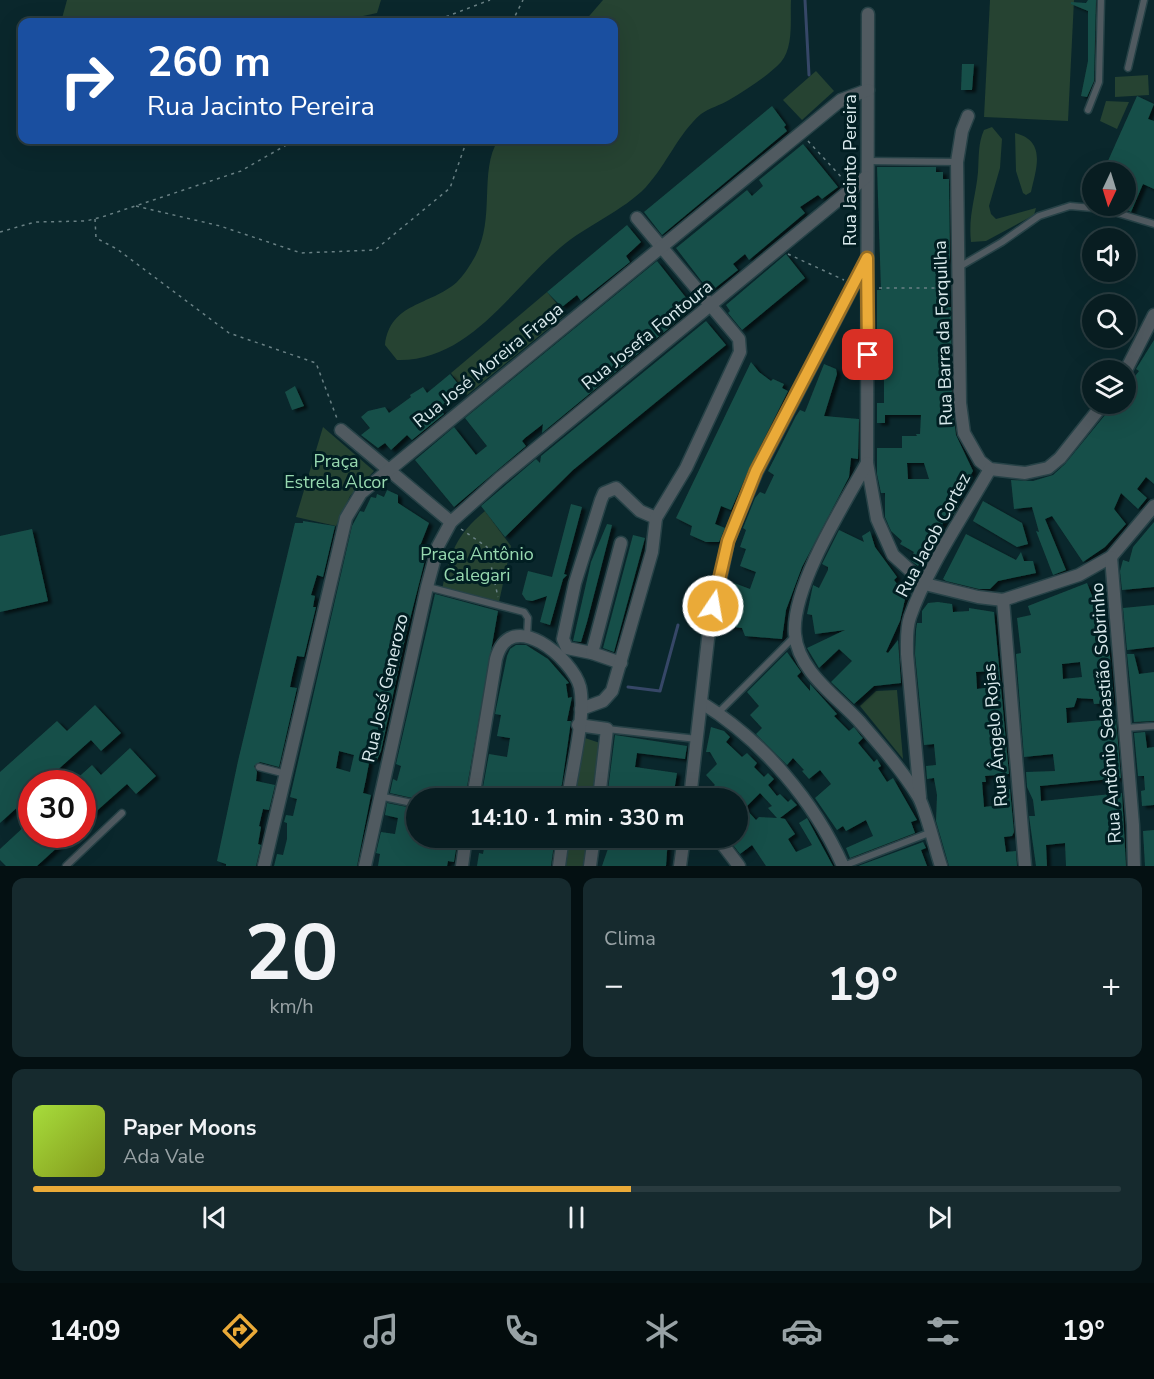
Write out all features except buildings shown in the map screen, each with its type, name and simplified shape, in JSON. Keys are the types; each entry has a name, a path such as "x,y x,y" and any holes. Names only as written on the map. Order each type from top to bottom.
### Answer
{"street":[{"name":"Rua Jacinto Pereira","path":"868,14 867,463 872,499 884,537 893,555 925,584 978,597 1003,600 1079,575 1111,557 1154,506"},
{"name":"Rua José Moreira Fraga","path":"264,866 346,518 362,493 841,100 868,90"},
{"name":"Rua Barra da Forquilha","path":"968,116 960,139 957,162 962,422 974,453 990,469"},
{"name":"Rua Josefa Fontoura","path":"451,522 499,478 866,177"},
{"path":"581,710 609,696 621,663 652,552 656,518 686,468 739,358 739,339 637,218"},
{"path":"691,788 713,606 728,541 756,471 867,258"},
{"path":"1131,360 1154,315"},
{"path":"990,469 1025,473 1048,468 1071,446 1095,414"},
{"path":"341,430 451,522"},
{"path":"867,463 838,516 803,589 796,609 795,637 810,670 859,721 920,798 941,866"},
{"name":"Rua Jacob Cortez","path":"920,798 906,633 910,617 925,584 990,469"},
{"path":"621,663 592,653 567,648 563,639 575,583 604,493 616,488 640,511 656,518"},
{"name":"Rua José Generozo","path":"365,866 427,586 438,546 451,522"},
{"path":"592,653 621,543"},
{"name":"Rua Antônio Sebastião Sobrinho","path":"1111,557 1134,866"},
{"name":"Rua Ângelo Rojas","path":"1003,600 1025,866"},
{"path":"475,788 499,648 508,637 514,635 527,636 554,653 571,669 580,687 581,710 569,788"},
{"path":"702,704 718,713 762,752 808,803 843,866"},
{"path":"578,725 607,729 600,788"},
{"path":"462,866 464,848"},
{"path":"559,866 561,848"},
{"path":"590,866 592,848"},
{"path":"680,866 682,848"},
{"path":"725,848 739,866"}],"lane":[{"path":"1088,110 1099,82 1101,0"},
{"path":"1128,68 1144,0"},
{"path":"866,162 957,162"},
{"path":"959,267 1002,243 1039,216 1067,206 1087,206 1154,224"},
{"path":"427,586 524,612 528,618 527,636"},
{"path":"718,713 795,637"},
{"path":"1125,728 1154,726"},
{"path":"607,729 698,740"},
{"path":"259,767 286,774"},
{"path":"379,796 406,802"},
{"path":"66,866 122,813"},
{"path":"843,866 929,833"}],"path":[{"path":"443,18 490,0"},
{"path":"514,18 523,0"},
{"path":"801,132 851,189"},
{"path":"0,232 35,222 95,219 241,171 288,144"},
{"path":"136,206 220,226 301,253 375,250 450,188 466,144"},
{"path":"95,219 96,238 117,249 229,333 316,363 341,430"},
{"path":"778,250 853,284"},
{"path":"868,288 959,288"},
{"path":"451,522 487,547 499,602"}],"green space":[{"path":"67,0 381,0 377,13 354,18 62,18"},
{"path":"603,0 791,0 788,48 781,62 763,78 729,100 701,114 637,196 561,247 487,320 467,336 446,349 423,357 397,360 385,345 388,331 395,320 403,312 457,282 470,266 480,245 486,214 489,167 496,144 618,144 618,18 587,18"},
{"path":"990,0 1074,0 1068,121 984,117"},
{"path":"816,71 834,91 802,120 783,100"},
{"path":"1148,75 1149,95 1115,97 1115,77"},
{"path":"1106,101 1129,102 1117,129 1100,121"},
{"path":"992,127 1002,139 1000,168 989,206 991,214 996,219 1036,208 1034,215 986,241 971,242 980,145 984,130"},
{"path":"1015,133 1032,142 1037,157 1031,192 1026,195 1023,193 1016,171"},
{"path":"547,292 566,314 467,395 451,373"},
{"name":"Praça Estrela Alcor","path":"323,427 374,471 350,496 336,526 296,517"},
{"name":"Praça Antônio Calegari","path":"485,511 511,546 499,602 442,589 451,555 467,528"},
{"path":"897,690 903,759 860,706 876,691"},
{"path":"582,737 600,743 594,788 574,788"},
{"path":"566,848 586,848 584,866 564,866"}],"waterway":[{"path":"805,0 809,75"},
{"path":"628,687 660,691 678,625"}],"route":[{"path":"713,606 728,541 756,471 867,258 868,355"}]}
